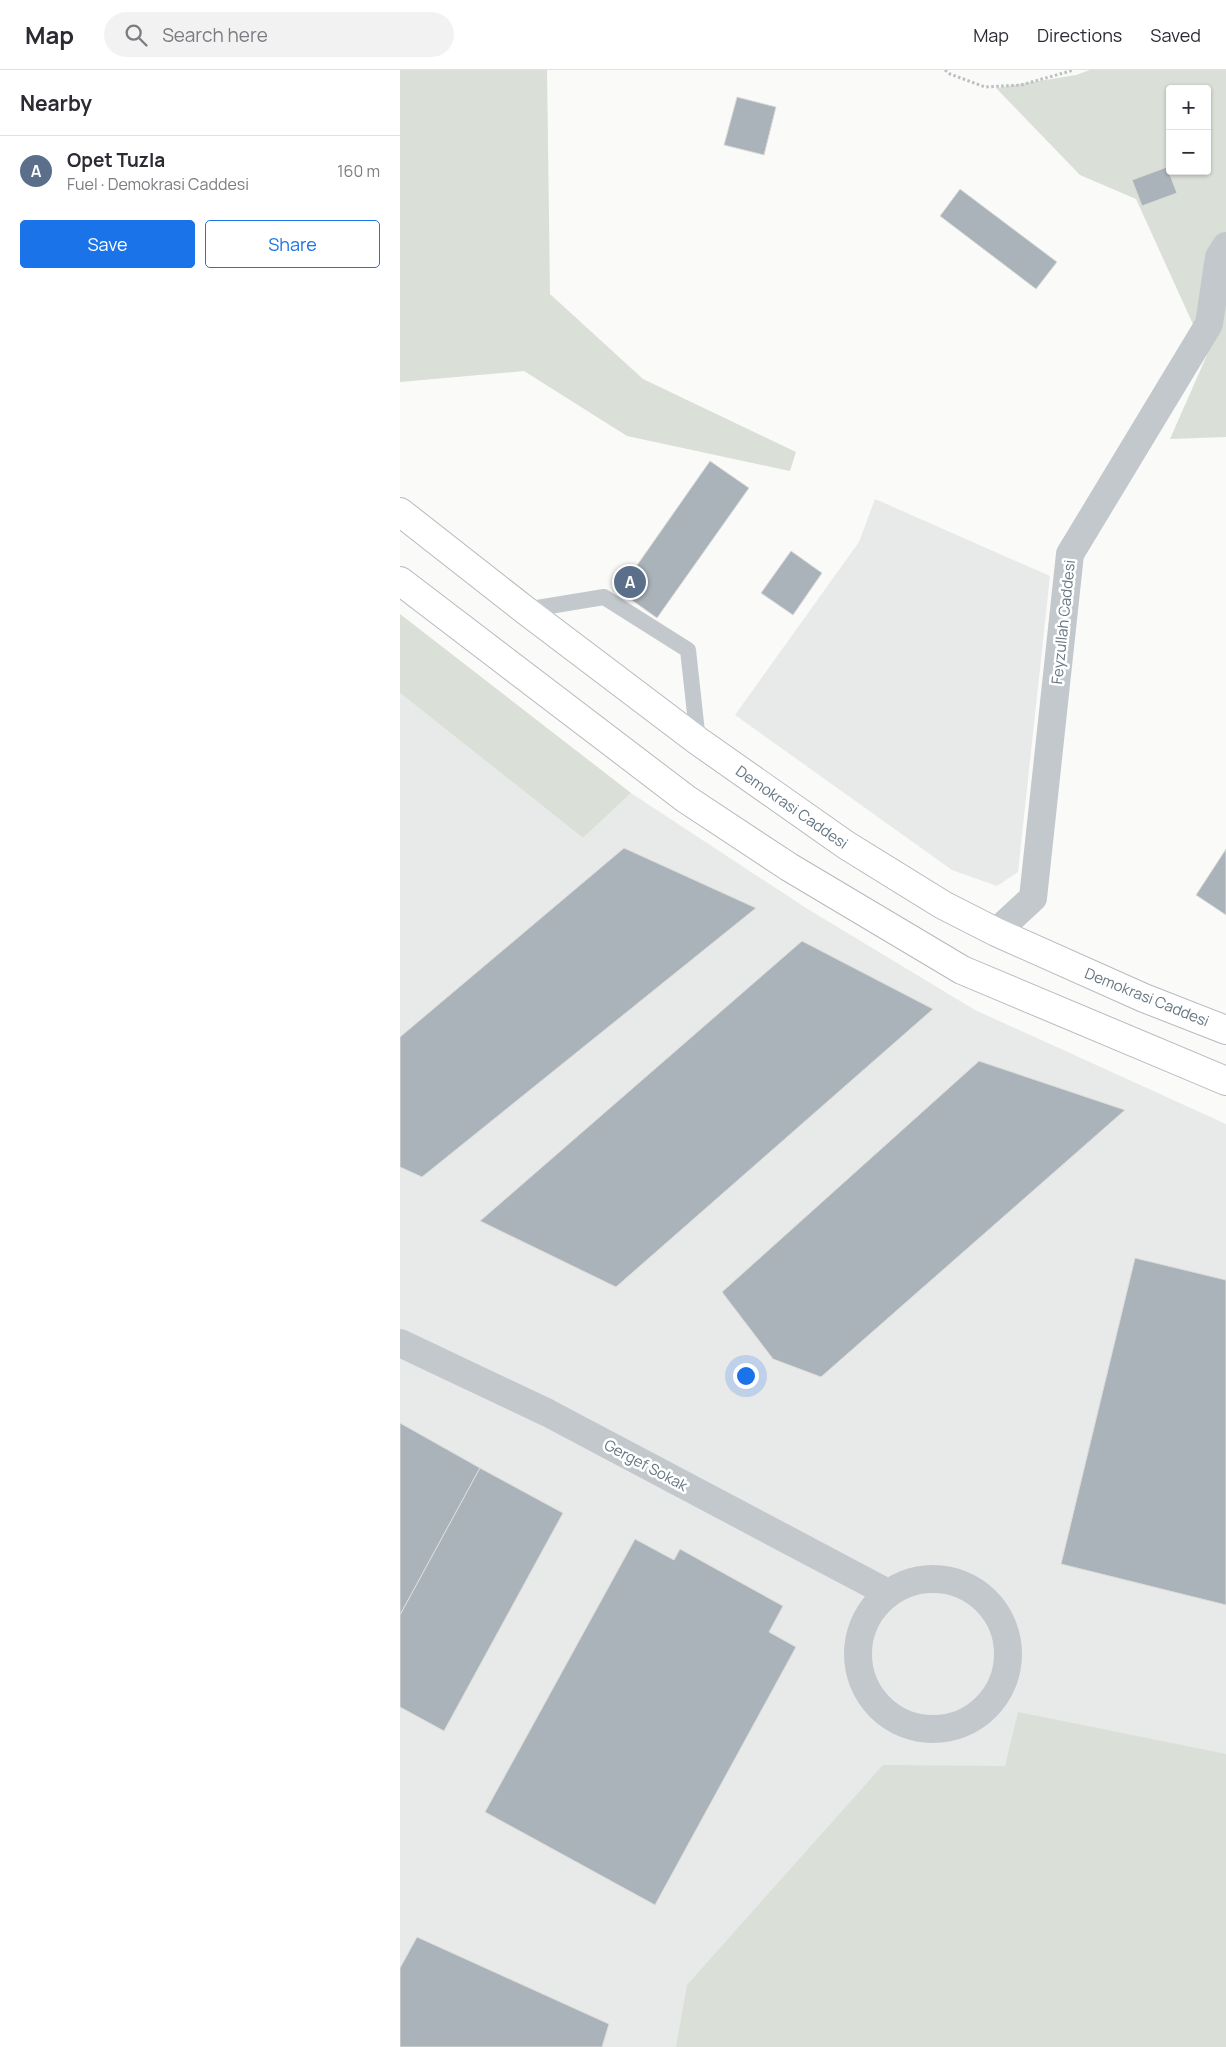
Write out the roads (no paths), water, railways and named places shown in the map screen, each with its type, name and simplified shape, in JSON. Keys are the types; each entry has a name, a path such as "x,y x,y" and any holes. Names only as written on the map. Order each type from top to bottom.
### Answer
{"main road":[{"name":"Demokrasi Caddesi","path":"400,512 525,610 698,741 846,845 943,905 996,932 1144,998 1226,1030"},
{"path":"400,581 686,799 789,867 962,970 1226,1081"}],"street":[{"name":"Feyzullah Caddesi","path":"996,932 1033,898 1070,554 1209,324 1219,257 1226,246"},
{"name":"Gergef Sokak","path":"402,1347 548,1413 888,1593"},
{"path":"933,1578 957,1582 978,1593 994,1610 1005,1632 1008,1655 1004,1678 991,1701 972,1718 948,1728 922,1729 897,1720 876,1704 863,1682 858,1657 861,1631 872,1610 888,1593 910,1582 933,1578"}],"lane":[{"path":"525,610 604,597 688,650 698,741"}],"place":[{"name":"Opet Tuzla","path":"630,582"}]}
